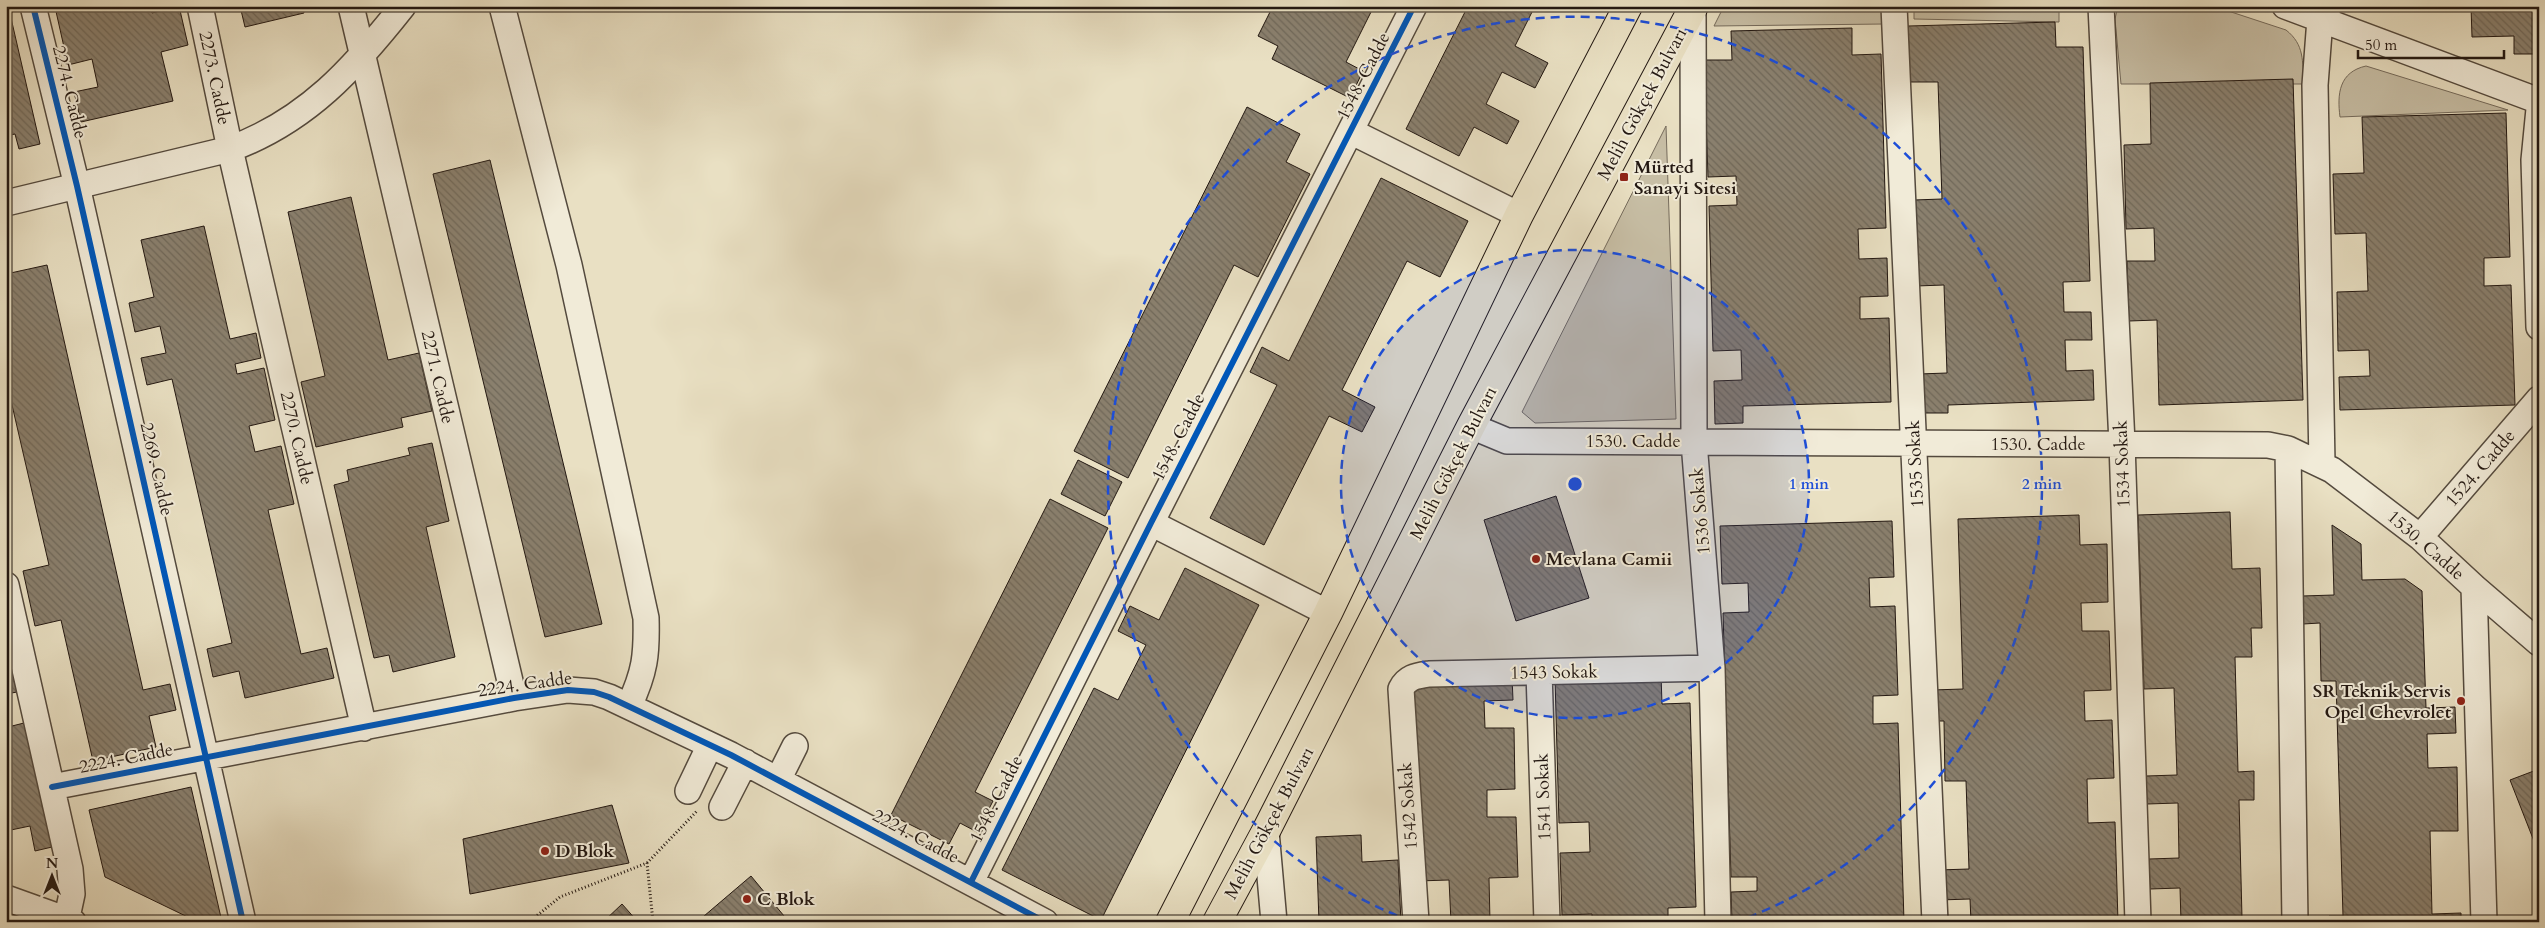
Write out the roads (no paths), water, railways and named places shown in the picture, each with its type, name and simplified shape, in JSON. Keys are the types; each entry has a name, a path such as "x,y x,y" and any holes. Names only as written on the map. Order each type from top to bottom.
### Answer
{"main road":[{"path":"1170,922 1328,613 1519,215 1628,6"},
{"name":"Melih Gökçek Bulvarı","path":"1217,922 1266,831 1471,426 1694,8"}],"street":[{"name":"2274. Cadde","path":"33,6 77,186"},
{"name":"2273. Cadde","path":"200,6 230,149"},
{"name":"2271. Cadde","path":"351,6 514,698"},
{"path":"6,203 230,149 255,140 283,124 323,95 363,57 403,6"},
{"path":"502,6 569,265 646,618 647,653 641,681 629,706"},
{"name":"1548. Cadde","path":"971,882 1151,523 1352,132 1414,6"},
{"name":"1535 Sokak","path":"1894,6 1935,922"},
{"name":"1534 Sokak","path":"2101,6 2122,443 2138,922"},
{"path":"2285,6 2324,12 2539,101"},
{"name":"1536 Sokak","path":"1694,8 1694,442 1712,668 1718,922"},
{"path":"2322,464 2315,85 2324,12"},
{"path":"2539,108 2534,160 2539,327"},
{"path":"1352,132 1519,215"},
{"name":"2270. Cadde","path":"230,149 364,728"},
{"name":"2269. Cadde","path":"77,186 208,758 243,922"},
{"name":"1524. Cadde","path":"2420,537 2539,399"},
{"name":"1530. Cadde","path":"1471,426 1507,440 1914,444 2122,443 2268,445 2288,449 2322,464 2420,537 2539,643"},
{"path":"2288,449 2295,922"},
{"path":"1151,523 1328,613"},
{"path":"6,585 52,787 71,882 69,921 6,898"},
{"path":"2474,587 2484,922"},
{"name":"1543 Sokak","path":"1401,689 1404,683 1417,676 1712,668"},
{"name":"1541 Sokak","path":"1539,672 1547,922"},
{"name":"1542 Sokak","path":"1401,689 1416,922"},
{"name":"2224. Cadde","path":"52,787 514,698 554,691 583,690 609,696 745,762 1045,922"},
{"path":"688,791 710,745"},
{"path":"778,780 795,746"},
{"path":"722,807 745,762"},
{"path":"1266,831 1274,922"}],"place":[{"name":"Mürted Sanayi Sitesi","path":"1624,177"},
{"name":"Mevlana Camii","path":"1536,559"},
{"name":"SR Teknik Servis Opel Chevrolet","path":"2461,701"},
{"name":"D Blok","path":"545,851"},
{"name":"C Blok","path":"747,899"}]}
